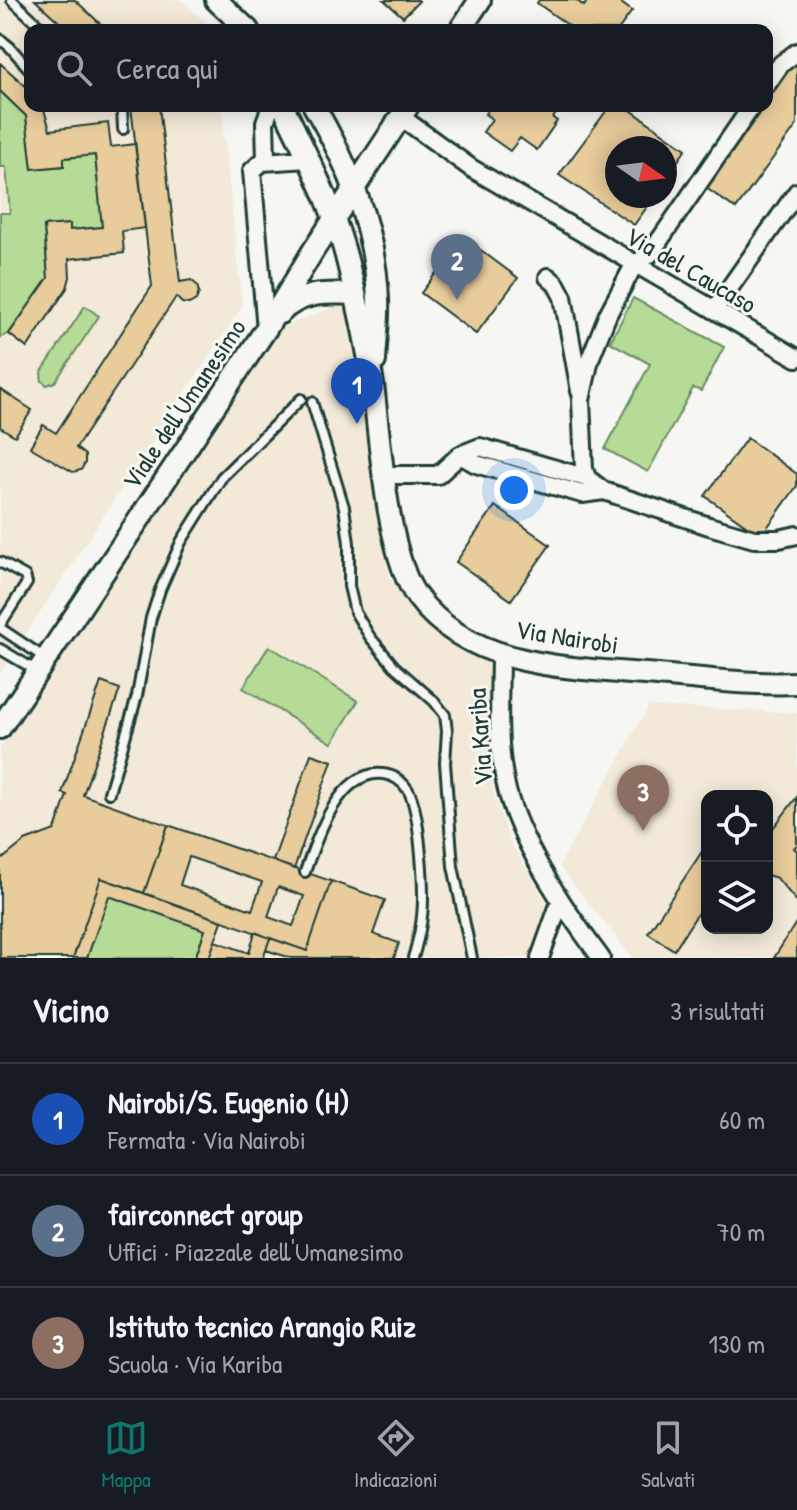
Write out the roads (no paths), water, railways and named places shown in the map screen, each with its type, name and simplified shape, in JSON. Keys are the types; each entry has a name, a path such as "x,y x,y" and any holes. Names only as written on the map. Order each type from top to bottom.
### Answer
{"street":[{"path":"216,0 242,24"},
{"path":"464,24 480,0"},
{"path":"773,75 781,64 797,52"},
{"path":"266,161 265,122 269,112"},
{"path":"286,112 334,219 347,260 374,389"},
{"path":"317,112 355,186 372,248 377,287 374,389"},
{"name":"Viale dell'Umanesimo","path":"0,728 266,329 399,112"},
{"name":"Via del Caucaso","path":"402,112 471,168 797,358"},
{"path":"581,400 590,359 608,314 634,265 650,254 748,112"},
{"path":"266,329 251,176 254,166 266,161 308,159"},
{"path":"714,310 797,192"},
{"path":"548,277 563,297 581,400 587,478"},
{"path":"266,329 287,306 303,297 355,294"},
{"name":"Via Nairobi","path":"374,389 384,475 400,558 415,596 449,628 500,653 536,662 711,680 797,683"},
{"path":"384,475 438,475 460,455 480,447 587,478 604,491 754,539 797,535"},
{"path":"460,455 476,464 582,494 604,491"},
{"name":"Via Kariba","path":"500,653 500,742 507,793 560,902 601,958"},
{"path":"540,958 560,902"}],"lane":[{"path":"12,0 38,24"},
{"path":"0,39 24,63"},
{"path":"122,112 123,129"},
{"path":"109,793 137,696 151,618 173,558 216,484 301,399"},
{"path":"312,402 344,507 349,543 349,586 355,612 370,637 394,666 434,701 445,715 445,763 453,866 472,958"},
{"path":"0,562 25,576 27,583 0,626 42,664"},
{"path":"0,649 42,664"},
{"path":"305,872 325,821 350,786 376,774 393,777 402,783 413,803 423,888 422,916 413,958"}],"place":[{"name":"fairconnect group","path":"457,300"},
{"name":"Nairobi/S. Eugenio (H)","path":"357,424"},
{"name":"Istituto tecnico Arangio Ruiz","path":"643,831"}]}
